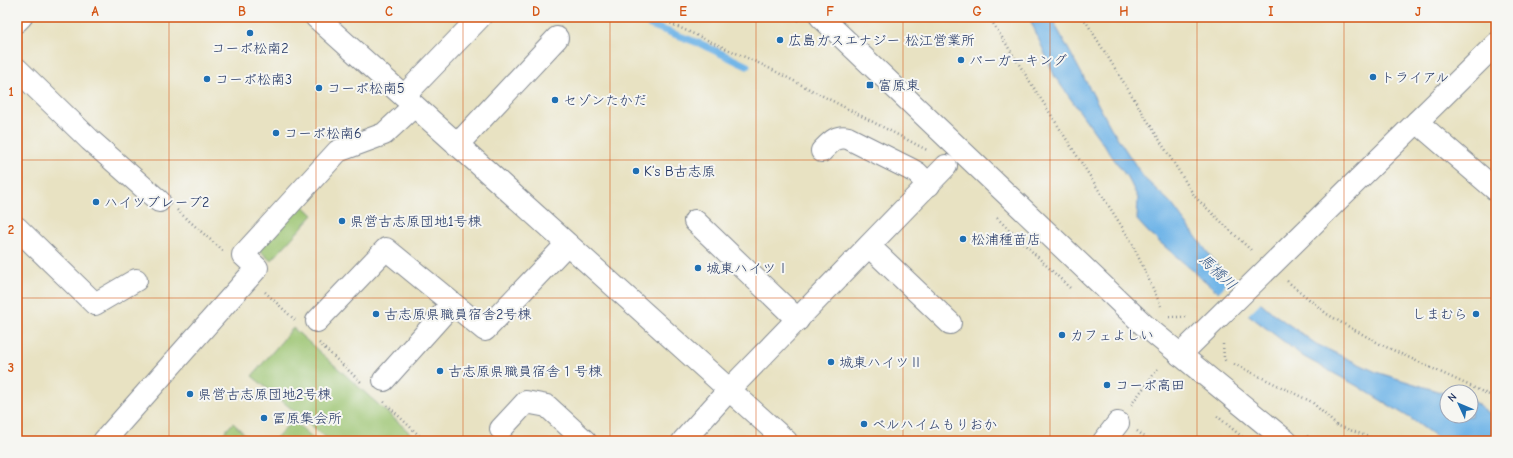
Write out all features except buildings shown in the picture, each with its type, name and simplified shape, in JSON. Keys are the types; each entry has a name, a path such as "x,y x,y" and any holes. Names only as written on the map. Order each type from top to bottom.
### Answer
{"street":[{"path":"17,21 21,17"},
{"path":"104,441 257,268 243,255 338,150 384,134 409,101 480,17"},
{"path":"821,17 1144,325 1286,441"},
{"path":"324,19 409,101 786,441"},
{"path":"457,144 557,38"},
{"path":"1180,355 1213,323 1262,263 1417,122 1496,44"},
{"path":"17,69 90,140 159,201"},
{"path":"1417,122 1496,190"},
{"path":"822,151 837,138 848,138 910,169 929,184"},
{"path":"683,441 729,390 946,166"},
{"path":"695,221 798,320"},
{"path":"17,228 95,304 136,280"},
{"path":"317,321 386,249 484,330 567,244"},
{"path":"869,246 950,323"},
{"path":"384,380 452,304"},
{"path":"501,429 526,402 547,406 585,441"},
{"path":"1104,441 1118,423"}],"path":[{"path":"656,17 765,66 928,151"},
{"path":"989,17 1131,241 1161,306"},
{"path":"1083,17 1195,197 1262,263"},
{"path":"1286,281 1327,314 1342,323 1382,345 1496,398"},
{"path":"1234,364 1312,402 1336,425 1380,441"},
{"path":"1118,423 1159,367"}],"green space":[{"path":"298,201 313,215 271,261 256,247"},
{"path":"293,328 419,441 330,441 252,376"},
{"path":"293,420 316,441 273,441"},
{"path":"233,423 252,441 216,441"}],"water":[{"name":"馬橋川","path":"1029,17 1051,17 1111,128 1144,178 1171,203 1217,265 1274,314 1316,344 1376,372 1439,392 1439,424 1479,424 1479,406 1496,418 1496,441 1442,441 1410,418 1359,387 1304,357 1212,287 1149,233 1137,220 1138,198 1129,180 1055,77"}],"pier":[{"path":"1234,276 1262,301 1247,316 1217,294"}],"waterway":[{"path":"636,17 650,25 701,44 747,66"}],"place":[{"name":"コーポ松南2","path":"250,33"},
{"name":"広島ガスエナジー 松江営業所","path":"780,40"},
{"name":"バーガーキング","path":"961,60"},
{"name":"トライアル","path":"1373,77"},
{"name":"コーポ松南3","path":"207,79"},
{"name":"富原東","path":"870,85"},
{"name":"コーポ松南5","path":"319,88"},
{"name":"セゾンたかだ","path":"555,100"},
{"name":"コーポ松南6","path":"276,133"},
{"name":"K‘s B古志原","path":"636,171"},
{"name":"ハイツブレーブ2","path":"96,202"},
{"name":"県営古志原団地1号棟","path":"342,221"},
{"name":"松浦種苗店","path":"963,239"},
{"name":"城東ハイツⅠ","path":"698,268"},
{"name":"古志原県職員宿舎2号棟","path":"376,314"},
{"name":"しまむら","path":"1476,314"},
{"name":"カフェよしい","path":"1062,335"},
{"name":"城東ハイツⅡ","path":"831,362"},
{"name":"古志原県職員宿舎１号棟","path":"440,371"},
{"name":"コーポ高田","path":"1107,385"},
{"name":"県営古志原団地2号棟","path":"190,394"},
{"name":"冨原集会所","path":"264,418"},
{"name":"ベルハイムもりおか","path":"864,424"}]}
